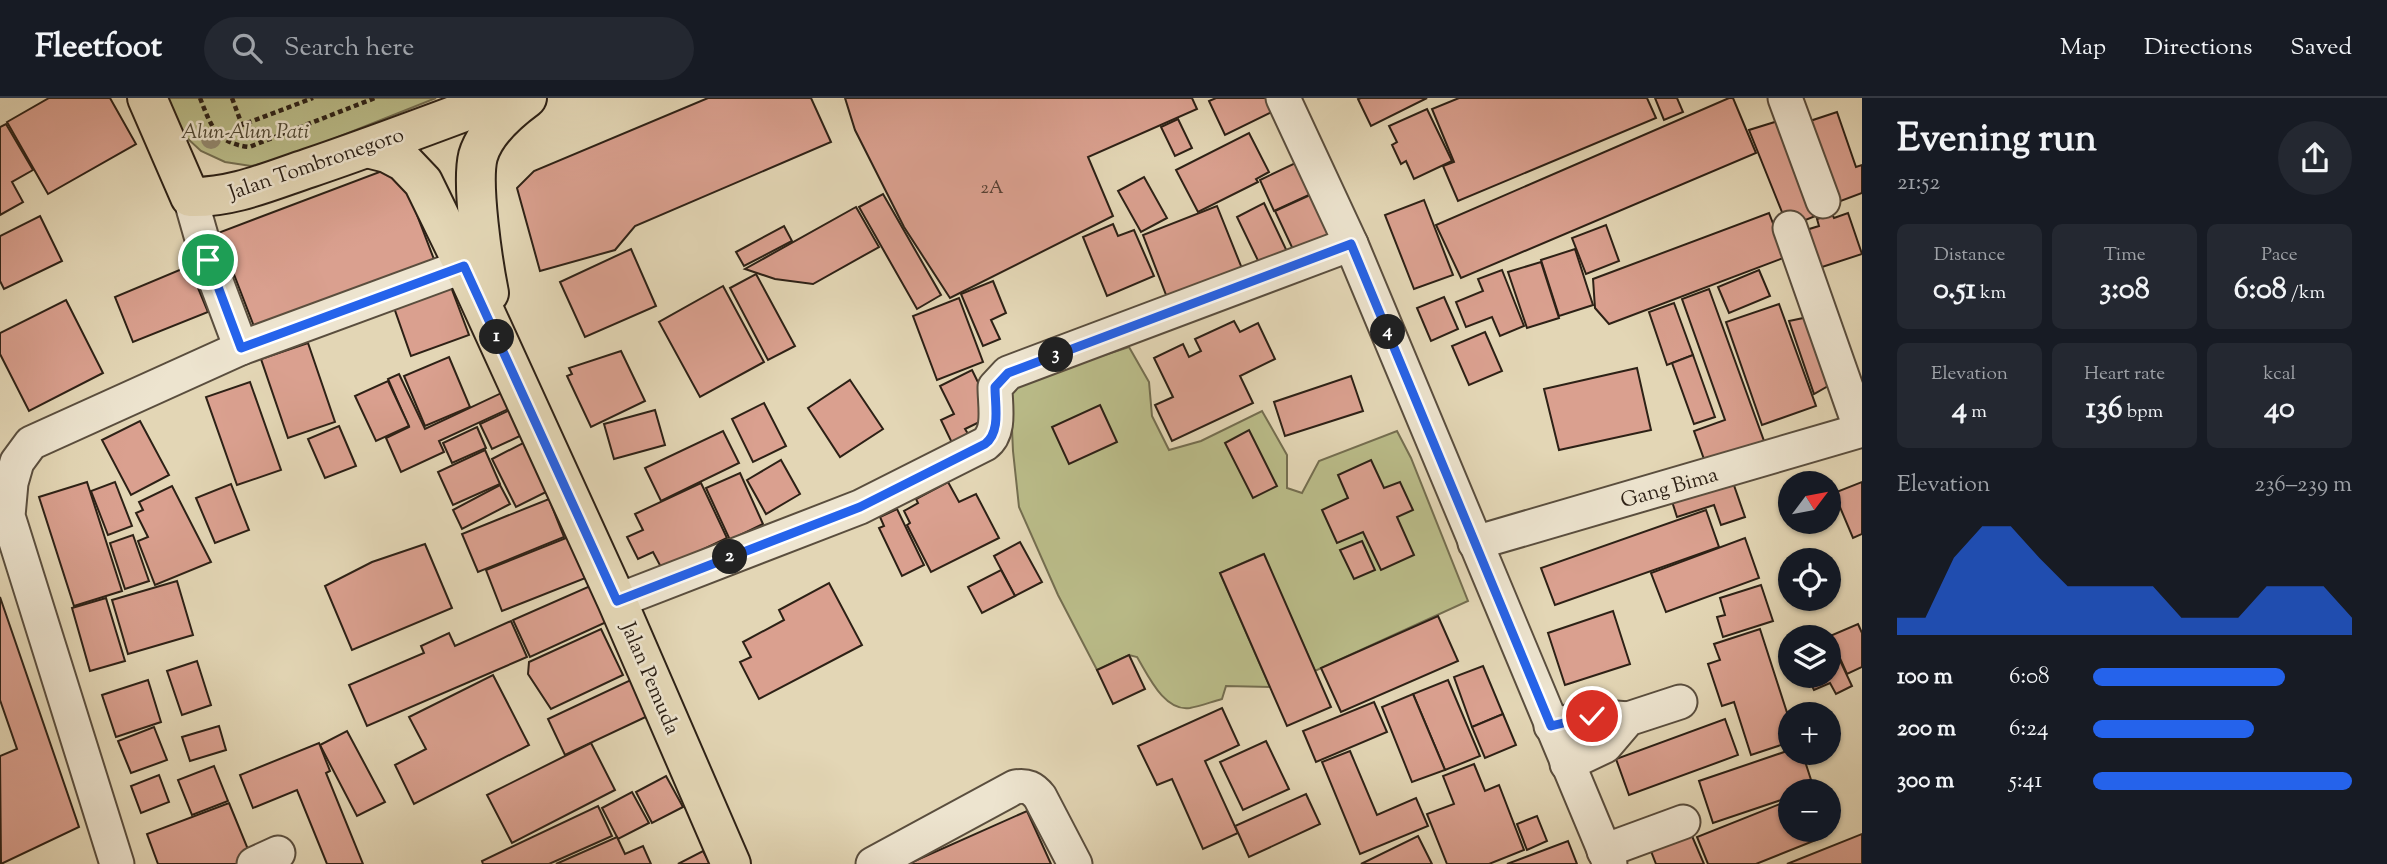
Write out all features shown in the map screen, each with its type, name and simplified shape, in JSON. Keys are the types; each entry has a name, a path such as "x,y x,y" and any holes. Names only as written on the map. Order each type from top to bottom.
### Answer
{"main road":[{"path":"147,98 190,197"},
{"name":"Jalan Tombronegoro","path":"190,197 225,195 367,148 501,98"},
{"path":"498,341 487,285 479,211 478,156 488,136 509,111 527,98"},
{"path":"367,148 404,162 422,182 498,341"},
{"name":"Jalan Pemuda","path":"498,341 617,601 731,864"}],"street":[{"path":"1283,98 1351,244 1607,858 1683,822"},
{"path":"1785,98 1823,201"},
{"path":"190,197 208,260 241,348"},
{"path":"1790,229 1861,430"},
{"path":"617,601 860,507 985,444 993,438 995,427 995,387 1008,373 1351,244"},
{"path":"117,864 8,516 11,484 17,462 31,443 241,348 464,266"},
{"name":"Gang Bima","path":"1475,543 1861,430"},
{"path":"1551,726 1592,716 1628,719 1680,702"},
{"path":"1567,764 1605,746 1628,719"},
{"path":"873,864 1015,787 1024,785 1034,789 1040,797 1075,864"}],"path":[{"path":"200,98 211,126 218,135 237,145 249,147 375,98"},
{"path":"232,98 242,125 313,98"}],"green space":[{"name":"Alun-Alun Pati","path":"162,98 436,98 283,159 251,166 225,162 201,151 175,127"},
{"path":"1129,347 1149,382 1152,416 1169,450 1201,441 1262,411 1287,455 1287,488 1302,493 1319,461 1397,431 1411,458 1468,601 1315,671 1263,554 1220,573 1270,687 1226,686 1222,699 1181,708 1172,704 1158,691 1137,657 1129,655 1097,670 1058,595 1019,507 1010,386"}],"building":[{"path":"49,98 110,98 136,144 48,194 7,122"},
{"path":"708,98 811,98 831,142 635,226 615,250 540,271 517,188 534,171"},
{"path":"845,98 1192,98 1197,109 1088,157 1113,216 950,298 904,227 855,130"},
{"path":"1216,98 1280,98 1284,106 1225,135 1209,101"},
{"path":"1427,98 1371,126 1358,99"},
{"path":"1459,98 1647,98 1656,118 1458,201 1443,166 1454,162 1432,109"},
{"path":"1655,98 1677,98 1683,112 1664,120"},
{"path":"1733,98 1756,153 1461,278 1436,225"},
{"path":"1427,109 1452,161 1414,179 1406,161 1401,164 1392,145 1397,142 1389,126"},
{"path":"1837,112 1856,167 1862,165 1862,193 1838,202 1810,121"},
{"path":"1178,119 1192,148 1175,156 1161,127"},
{"path":"1778,121 1818,215 1788,227 1749,130"},
{"path":"6,124 33,170 12,182 23,202 0,215 0,127"},
{"path":"1249,133 1269,172 1256,179 1258,182 1198,212 1176,170"},
{"path":"1308,157 1322,189 1274,211 1260,180"},
{"path":"398,165 435,262 255,329 218,233"},
{"path":"1144,177 1167,218 1141,232 1118,191"},
{"path":"883,194 941,295 917,309 859,207"},
{"path":"1310,195 1333,244 1298,260 1275,211"},
{"path":"1424,200 1453,275 1414,289 1385,215"},
{"path":"1264,203 1291,260 1264,273 1237,217"},
{"path":"1217,206 1243,271 1168,300 1143,235"},
{"path":"856,207 879,247 813,284 775,279 745,269"},
{"path":"1769,213 1786,257 1609,324 1595,308 1593,279"},
{"path":"1848,213 1862,254 1819,268 1806,230 1819,226 1817,219 1832,214 1834,218"},
{"path":"40,216 62,261 4,289 0,281 0,236"},
{"path":"1113,224 1118,236 1134,230 1154,276 1107,296 1083,237"},
{"path":"1606,225 1619,261 1586,274 1572,238"},
{"path":"784,226 792,241 744,266 736,252"},
{"path":"631,249 656,306 585,337 560,282"},
{"path":"1575,249 1593,305 1559,316 1541,260"},
{"path":"1541,262 1559,318 1527,328 1508,272"},
{"path":"189,266 208,312 133,342 115,297"},
{"path":"1502,270 1524,326 1500,336 1492,317 1466,327 1456,302 1483,291 1478,279"},
{"path":"1759,270 1770,296 1729,313 1718,287"},
{"path":"756,274 795,346 768,360 730,288"},
{"path":"448,279 469,335 411,356 391,299"},
{"path":"993,281 1006,313 991,320 1000,339 983,346 961,294"},
{"path":"723,286 764,362 700,397 659,322"},
{"path":"1709,289 1764,441 1705,462 1694,431 1725,420 1682,299"},
{"path":"1444,297 1458,329 1431,341 1417,308"},
{"path":"959,298 983,362 937,380 913,316"},
{"path":"66,300 103,373 29,411 0,354 0,333"},
{"path":"1674,303 1693,355 1667,365 1649,312"},
{"path":"1779,304 1816,406 1762,425 1726,322"},
{"path":"1813,316 1835,382 1814,394 1789,321"},
{"path":"1234,321 1240,332 1258,323 1275,359 1240,376 1253,403 1172,441 1155,405 1173,397 1154,358 1183,344 1189,357 1201,351 1195,339"},
{"path":"1485,332 1502,371 1469,385 1452,346"},
{"path":"308,343 335,422 288,438 261,359"},
{"path":"621,351 645,401 591,427 567,376 572,374 569,368"},
{"path":"1693,355 1715,417 1694,424 1672,363"},
{"path":"449,357 470,407 425,426 404,376"},
{"path":"1637,368 1651,430 1559,450 1544,389"},
{"path":"972,370 994,415 965,429 970,437 953,445 941,420 954,414 940,386"},
{"path":"399,374 425,429 510,389 517,405 439,441 444,452 401,472 386,438 409,427 388,379"},
{"path":"1351,376 1363,411 1285,436 1274,402"},
{"path":"850,380 883,429 840,457 808,408"},
{"path":"388,381 409,426 376,441 355,396"},
{"path":"250,382 281,470 237,485 206,397"},
{"path":"764,403 786,446 753,462 732,419"},
{"path":"1100,405 1117,442 1069,464 1052,427"},
{"path":"510,410 522,435 492,449 480,424"},
{"path":"655,410 665,445 614,459 604,424"},
{"path":"140,421 169,475 131,495 102,440"},
{"path":"339,426 356,466 325,478 308,439"},
{"path":"477,427 486,448 452,463 443,443"},
{"path":"1249,430 1277,486 1253,498 1225,443"},
{"path":"723,431 739,463 661,501 645,468"},
{"path":"527,441 552,489 516,507 492,459"},
{"path":"485,450 500,484 453,505 438,472"},
{"path":"781,460 800,494 766,514 747,480"},
{"path":"1371,460 1384,488 1400,482 1413,510 1397,517 1414,555 1381,570 1363,532 1337,543 1322,510 1348,498 1338,475"},
{"path":"1729,471 1745,517 1721,525 1714,505 1677,517 1669,492"},
{"path":"740,473 763,524 730,540 706,488"},
{"path":"87,482 122,591 74,606 39,497"},
{"path":"115,482 132,526 108,535 91,491"},
{"path":"948,482 959,502 976,494 999,538 931,572 907,525 910,523 904,511 918,503 916,499"},
{"path":"1862,482 1862,534 1853,538 1841,510 1841,490"},
{"path":"701,483 727,538 662,569 653,552 638,559 627,537 643,530 635,514"},
{"path":"231,484 249,530 215,543 196,498"},
{"path":"500,485 510,504 462,529 453,510"},
{"path":"172,486 211,562 155,585 138,541 148,537 136,513 143,510 139,502"},
{"path":"549,499 564,537 478,572 462,534"},
{"path":"897,509 924,565 902,576 879,528 884,526 880,517"},
{"path":"1706,510 1719,547 1555,605 1541,568"},
{"path":"133,535 149,581 125,589 110,543"},
{"path":"571,536 588,577 502,611 486,570"},
{"path":"1745,538 1759,578 1666,612 1651,573"},
{"path":"1362,541 1375,570 1354,579 1340,550"},
{"path":"1020,542 1042,582 1015,596 994,556"},
{"path":"425,544 452,608 352,650 325,586 372,562"},
{"path":"1264,554 1331,707 1287,726 1220,573"},
{"path":"1001,570 1015,596 982,613 968,587"},
{"path":"177,581 193,635 128,654 112,600"},
{"path":"597,583 613,619 530,657 513,620"},
{"path":"829,583 862,645 759,699 740,662 751,657 743,642 784,620 779,610"},
{"path":"1761,585 1773,621 1723,637 1717,617 1725,615 1720,598"},
{"path":"0,597 79,827 1,864 0,756 17,749 0,700"},
{"path":"106,598 125,661 90,671 72,608"},
{"path":"1613,611 1630,664 1565,685 1548,633"},
{"path":"1438,616 1458,661 1341,712 1321,668"},
{"path":"511,621 527,657 367,726 349,685 424,653 421,646 449,633 455,646"},
{"path":"1858,624 1862,633 1862,667 1847,674 1841,661 1841,631"},
{"path":"601,629 623,675 551,709 528,674 529,662"},
{"path":"1760,629 1784,702 1778,702 1778,746 1751,755 1734,702 1722,706 1708,664 1720,660 1714,644"},
{"path":"1129,655 1145,689 1113,704 1097,670"},
{"path":"197,661 211,705 182,715 167,671"},
{"path":"1841,663 1852,686 1836,694 1833,688 1841,688"},
{"path":"1483,666 1503,714 1472,727 1454,677"},
{"path":"493,675 529,745 414,804 395,765 426,749 409,717"},
{"path":"635,678 652,714 565,755 548,719"},
{"path":"148,680 161,722 116,737 102,695"},
{"path":"1448,680 1480,756 1445,770 1413,694"},
{"path":"1413,694 1445,770 1412,782 1382,707"},
{"path":"1374,702 1387,732 1316,762 1303,731"},
{"path":"1222,708 1239,745 1205,761 1238,833 1203,849 1172,779 1157,785 1138,746"},
{"path":"1503,714 1516,745 1485,758 1472,727"},
{"path":"1725,719 1738,755 1629,795 1616,759"},
{"path":"219,726 226,750 190,761 182,737"},
{"path":"154,727 167,760 131,773 118,741"},
{"path":"347,731 385,802 357,816 320,745"},
{"path":"1266,741 1289,789 1243,810 1220,762"},
{"path":"319,743 330,771 326,773 363,864 327,864 297,790 253,808 240,775"},
{"path":"591,743 615,790 512,843 487,795"},
{"path":"1350,751 1377,815 1416,798 1428,826 1360,854 1322,762"},
{"path":"1778,754 1778,765 1806,765 1811,779 1778,779 1778,801 1713,823 1699,781"},
{"path":"1474,764 1485,791 1499,785 1524,850 1489,864 1447,864 1427,814 1454,804 1443,776"},
{"path":"214,766 228,801 192,815 178,780"},
{"path":"159,775 169,802 141,813 131,786"},
{"path":"666,776 683,807 652,823 636,792"},
{"path":"632,792 649,823 618,839 602,808"},
{"path":"1306,794 1320,824 1249,857 1235,826"},
{"path":"229,803 254,864 158,864 147,834"},
{"path":"1778,805 1778,842 1811,842 1756,864 1708,864 1697,837"},
{"path":"598,806 612,836 549,864 483,864 482,861"},
{"path":"1027,811 1051,864 908,864"},
{"path":"1537,816 1547,841 1527,850 1517,824"},
{"path":"1689,829 1704,864 1656,864 1649,846"},
{"path":"1862,834 1862,864 1787,864"},
{"path":"1418,836 1432,864 1361,864"},
{"path":"617,837 625,854 643,846 651,864 556,864"},
{"path":"1568,841 1577,864 1507,864"},
{"path":"703,851 710,864 678,864"}],"route":[{"path":"208,260 241,348 464,266 617,601 860,507 985,444 993,438 995,427 995,387 1008,373 1351,244 1551,726 1592,716"}]}
